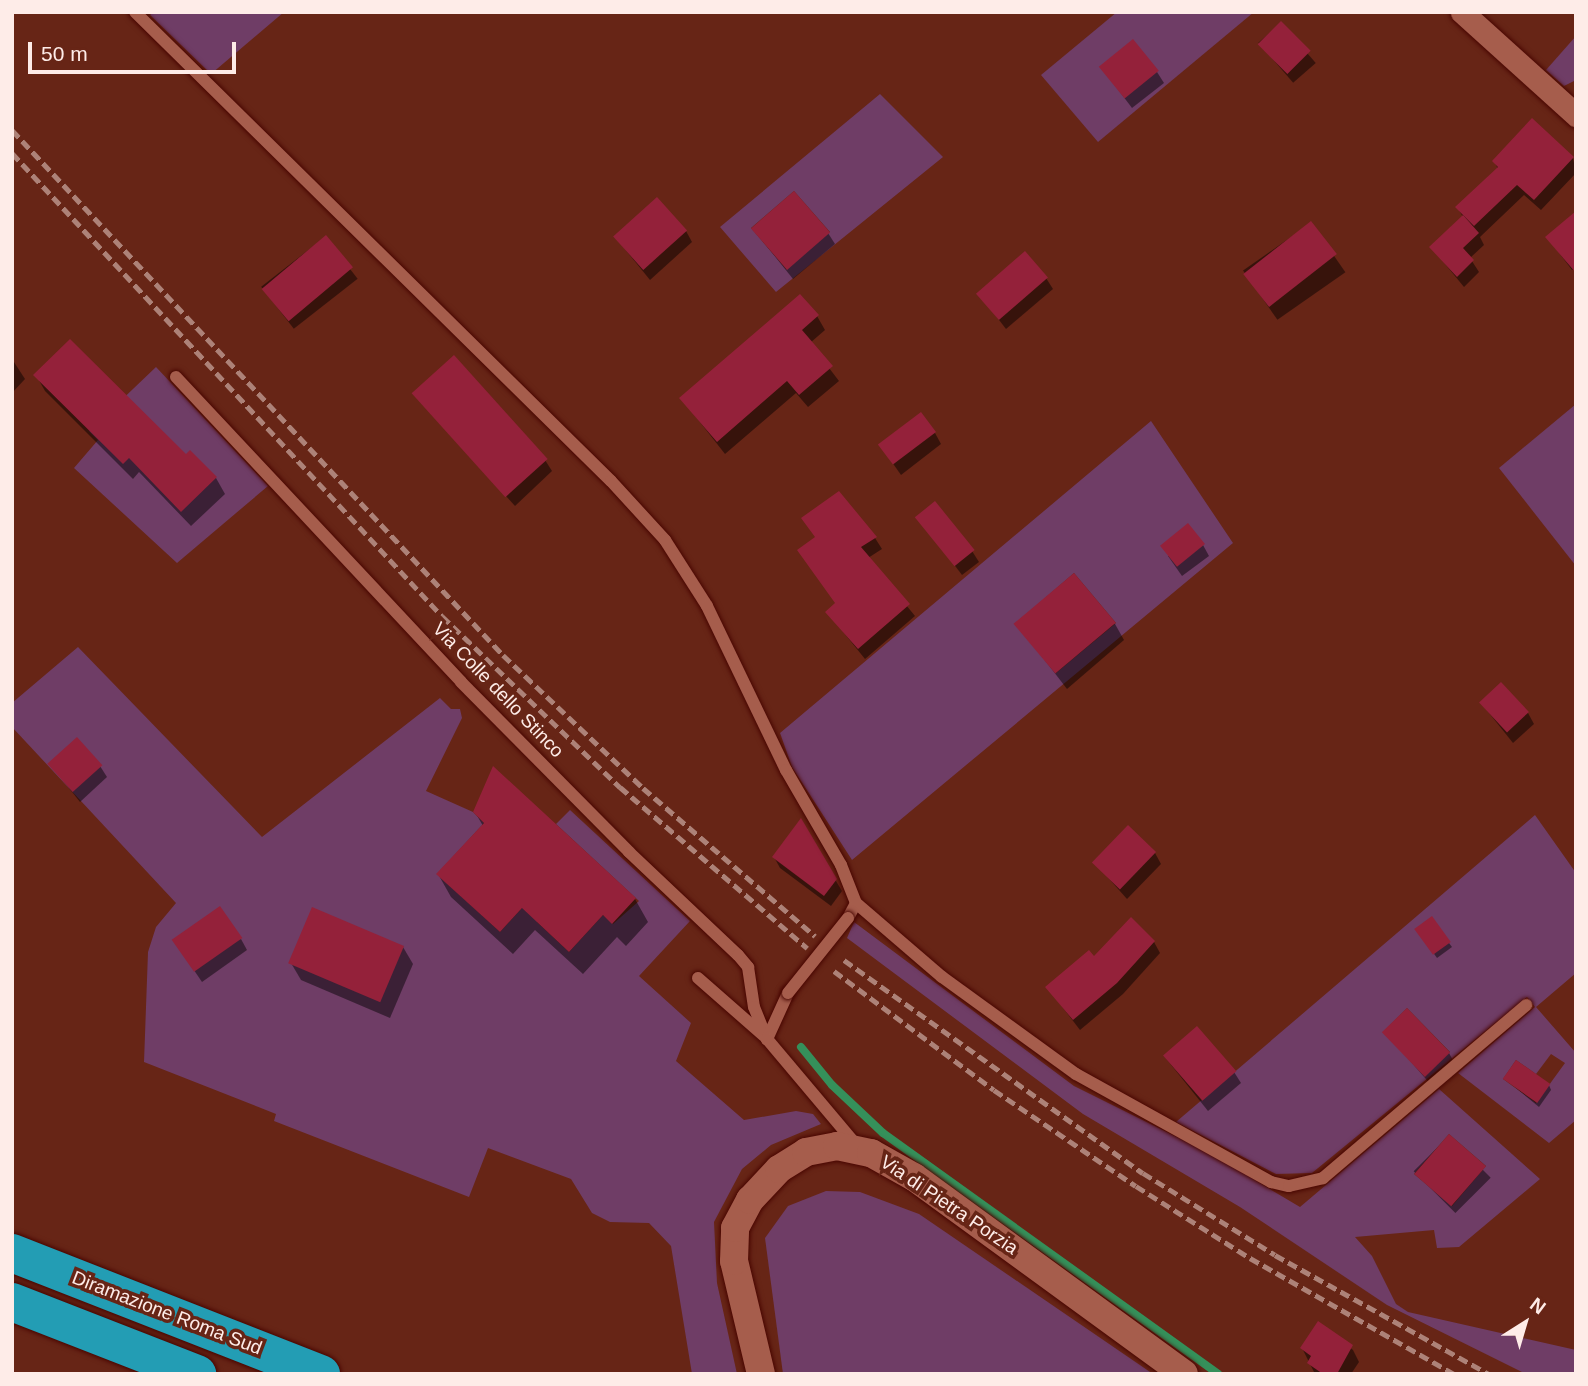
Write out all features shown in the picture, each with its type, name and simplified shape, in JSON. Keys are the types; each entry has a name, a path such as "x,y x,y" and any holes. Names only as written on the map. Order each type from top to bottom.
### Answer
{"highway":[{"name":"Diramazione Roma Sud","path":"12,1253 321,1374"},
{"path":"12,1302 197,1374"}],"street":[{"path":"1462,12 1576,115"},
{"name":"Via di Pietra Porzia","path":"761,1374 734,1261 738,1220 765,1183 796,1157 828,1147 860,1149 933,1190 1184,1374"}],"lane":[{"path":"135,12 611,481 665,540 717,624 786,770 841,865 856,903 942,977 1076,1074 1271,1182 1289,1186 1323,1178 1526,1005"},
{"name":"Via Colle dello Stinco","path":"176,377 461,682 629,852 738,955 748,967 754,1007 767,1039 860,1149"},
{"path":"698,978 767,1039 788,993 848,918 856,903"}],"shaded area":[{"path":"153,12 284,12 211,74 150,15"},
{"path":"1117,12 1254,12 1098,142 1041,75"},
{"path":"1576,36 1576,80 1564,86 1546,70"},
{"path":"880,94 943,157 776,292 720,227","holes":["794,191 830,232 786,269 751,228"]},
{"path":"156,367 268,486 177,563 74,468 98,440 89,431"},
{"path":"1576,404 1576,566 1499,468"},
{"path":"1151,421 1233,543 852,860 792,767 780,733","holes":["1074,573 1116,623 1056,673 1015,624"]},
{"path":"78,647 262,837 440,698 451,709 460,709 462,718 426,791 473,812 484,823 437,874 500,932 534,895 570,886 537,922 569,952 603,915 613,924 639,901 556,824 570,810 690,921 639,976 691,1023 676,1061 744,1120 796,1111 813,1114 821,1124 771,1145 742,1169 714,1222 717,1283 737,1374 692,1374 671,1246 649,1223 610,1222 592,1213 571,1179 488,1148 469,1197 274,1121 276,1114 144,1062 148,952 156,927 176,903 12,727 12,703"},
{"path":"1535,815 1576,873 1576,973 1536,1007 1576,1053 1576,1120 1549,1143 1458,1073 1535,1007 1527,997 1312,1173 1276,1174 1176,1122","holes":["1407,1008 1450,1052 1425,1076 1383,1032","1551,1054 1565,1063 1536,1103 1503,1079 1516,1060 1536,1074"]},
{"path":"854,922 1074,1086 1211,1154 1300,1207 1439,1089 1540,1179 1459,1247 1437,1248 1434,1230 1355,1237 1372,1256 1396,1304 1408,1312 1576,1350 1576,1374 1526,1374 1387,1305 1240,1207 1083,1114 847,938","holes":["1449,1134 1486,1166 1452,1206 1414,1174"]},
{"path":"826,1191 860,1192 919,1214 1153,1374 783,1374 765,1238 788,1206"}],"building":[{"path":"1281,21 1311,51 1287,74 1258,44"},
{"path":"1133,39 1159,71 1125,99 1099,67"},
{"path":"1532,118 1574,157 1534,200 1517,185 1474,226 1455,207 1498,167 1492,161"},
{"path":"794,191 830,233 787,270 751,228"},
{"path":"657,197 687,230 643,270 613,236"},
{"path":"1576,211 1576,273 1545,237"},
{"path":"1463,215 1479,233 1463,248 1474,260 1457,277 1429,247"},
{"path":"1311,221 1337,254 1269,307 1243,274"},
{"path":"326,235 353,267 289,321 262,289"},
{"path":"1025,251 1048,277 999,320 976,294"},
{"path":"800,294 819,315 802,330 833,366 799,395 787,381 717,442 679,398"},
{"path":"70,339 186,454 190,450 217,477 181,512 129,458 123,464 33,375"},
{"path":"454,355 548,459 505,497 412,393"},
{"path":"921,412 936,432 893,464 878,444"},
{"path":"839,491 877,537 861,547 910,604 858,649 825,612 835,603 797,550 815,537 801,518"},
{"path":"935,501 975,550 954,566 915,517"},
{"path":"1188,523 1205,544 1177,567 1160,546"},
{"path":"1074,573 1116,623 1055,674 1013,624"},
{"path":"1501,682 1529,712 1507,732 1479,702"},
{"path":"77,737 102,765 73,792 47,764"},
{"path":"493,766 636,898 612,924 603,915 569,952 522,908 500,932 436,874 484,823 473,812"},
{"path":"801,818 837,879 824,896 772,857"},
{"path":"1128,825 1156,852 1120,889 1092,862"},
{"path":"220,906 242,938 194,972 172,940"},
{"path":"312,907 404,946 380,1002 288,963"},
{"path":"1432,916 1451,942 1433,955 1414,929"},
{"path":"1131,917 1155,941 1117,983 1073,1020 1045,987 1089,950 1094,956"},
{"path":"1407,1008 1450,1053 1425,1077 1382,1032"},
{"path":"1197,1026 1236,1071 1202,1101 1163,1056"},
{"path":"1516,1060 1550,1084 1537,1103 1503,1079"},
{"path":"1449,1134 1486,1166 1451,1206 1414,1174"},
{"path":"1318,1321 1353,1345 1337,1374 1323,1374 1307,1363 1311,1356 1300,1348"}],"waterway":[{"path":"801,1047 832,1085 883,1133 1218,1374"}],"railway":[{"path":"12,130 503,655 643,788 815,936"},
{"path":"12,153 442,616 620,787 807,948"},
{"path":"844,960 1143,1173 1275,1255 1489,1374"},
{"path":"834,971 994,1090 1136,1186 1250,1258 1454,1374"}]}
